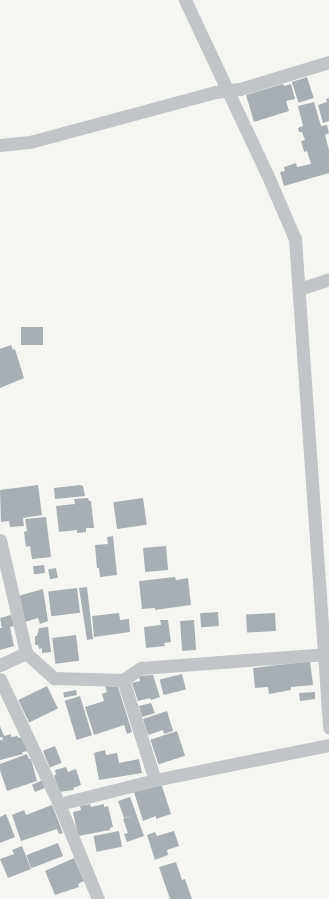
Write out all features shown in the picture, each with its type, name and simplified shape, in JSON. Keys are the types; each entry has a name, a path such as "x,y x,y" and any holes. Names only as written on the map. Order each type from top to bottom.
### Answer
{"street":[{"path":"185,0 293,233 299,271 299,289 326,654 329,728"},
{"path":"0,145 30,142 227,89 240,89 329,62"},
{"path":"299,289 329,279"},
{"path":"0,540 3,571 26,654 54,678 123,680 141,668 326,654"},
{"path":"0,665 26,654"},
{"path":"0,679 59,804 98,899"},
{"path":"123,680 155,780"},
{"path":"59,804 155,780 329,745"}],"building":[{"path":"307,77 314,98 299,103 292,82"},
{"path":"283,84 284,86 291,84 295,99 286,101 289,111 254,122 246,95"},
{"path":"329,98 329,121 323,123 318,105 327,102 326,99"},
{"path":"314,102 321,126 327,125 329,133 325,135 329,150 329,173 284,186 280,172 285,171 284,167 296,163 297,167 311,164 307,151 304,152 301,141 305,140 302,132 299,132 298,128 303,126 298,106"},
{"path":"21,327 43,327 43,345 21,345"},
{"path":"11,345 13,350 15,349 24,378 0,388 0,349"},
{"path":"38,485 42,515 23,518 24,526 10,527 9,521 1,522 0,490"},
{"path":"80,485 83,486 85,496 55,499 54,488"},
{"path":"88,498 89,501 91,501 94,528 86,528 86,532 77,533 77,530 59,532 56,506 75,504 74,499"},
{"path":"143,498 147,525 117,529 113,502"},
{"path":"46,517 51,557 32,559 30,546 26,547 24,532 27,531 25,519"},
{"path":"113,536 117,575 100,577 99,568 97,568 95,545 108,544 107,537"},
{"path":"166,546 168,570 145,572 143,548"},
{"path":"44,565 45,573 34,574 33,566"},
{"path":"56,568 58,578 50,579 48,570"},
{"path":"175,577 176,580 188,578 191,605 155,610 155,608 142,609 139,581"},
{"path":"87,587 93,639 87,640 79,588"},
{"path":"77,588 80,613 51,616 48,592"},
{"path":"43,589 48,621 40,624 38,618 25,622 18,596"},
{"path":"218,612 219,626 201,627 200,613"},
{"path":"119,613 120,620 129,619 130,632 94,637 92,616"},
{"path":"275,613 276,631 247,632 246,615"},
{"path":"11,615 14,626 10,627 14,646 0,650 0,628 2,628 0,618"},
{"path":"160,620 168,620 171,642 164,643 165,646 146,648 144,627 161,625"},
{"path":"194,620 196,650 182,651 180,621"},
{"path":"48,627 51,652 42,653 42,648 39,649 38,645 35,645 35,636 37,636 39,628"},
{"path":"76,635 79,661 55,664 52,638"},
{"path":"310,661 313,685 291,687 291,690 269,694 268,687 255,688 253,668"},
{"path":"182,674 186,690 164,695 160,680"},
{"path":"153,675 160,697 151,700 150,698 138,701 132,683 140,681 139,676"},
{"path":"47,686 58,708 29,722 18,700"},
{"path":"105,686 118,687 132,732 127,734 124,725 94,735 85,707 104,701 102,694 107,692"},
{"path":"76,690 77,695 64,697 63,692"},
{"path":"315,692 315,699 300,701 299,693"},
{"path":"80,696 92,735 77,740 65,701"},
{"path":"151,703 155,713 142,717 139,706"},
{"path":"167,711 173,731 164,734 163,730 148,735 143,719"},
{"path":"0,726 4,736 11,734 11,737 22,737 29,751 0,760 0,740 3,740 2,737 0,737"},
{"path":"177,731 185,756 158,764 150,740"},
{"path":"55,746 62,763 50,768 43,751"},
{"path":"105,750 106,755 117,753 119,763 139,759 142,773 99,780 94,753"},
{"path":"27,754 29,759 31,759 37,781 7,791 0,770 0,764"},
{"path":"66,767 68,772 76,769 81,785 73,788 74,790 59,792 54,775 56,775 55,770"},
{"path":"43,780 46,787 35,792 32,785"},
{"path":"161,783 171,814 156,819 156,816 143,821 134,792"},
{"path":"130,797 144,836 127,842 124,834 128,833 123,819 133,815 124,818 118,801"},
{"path":"90,804 91,807 104,804 104,807 108,806 113,827 110,828 110,830 78,836 73,812 81,810 80,806"},
{"path":"52,805 63,833 59,834 57,829 21,841 12,815 24,810 26,815"},
{"path":"6,814 15,837 0,843 0,817"},
{"path":"119,831 122,847 97,852 93,836"},
{"path":"174,831 179,846 167,850 168,855 155,860 147,835 155,832 157,836"},
{"path":"58,843 63,856 31,868 26,855"},
{"path":"22,846 31,869 8,878 0,859 14,854 12,850"},
{"path":"74,858 84,881 78,884 79,887 55,895 45,871"},
{"path":"176,862 182,880 185,879 192,899 170,899 159,867"}]}
